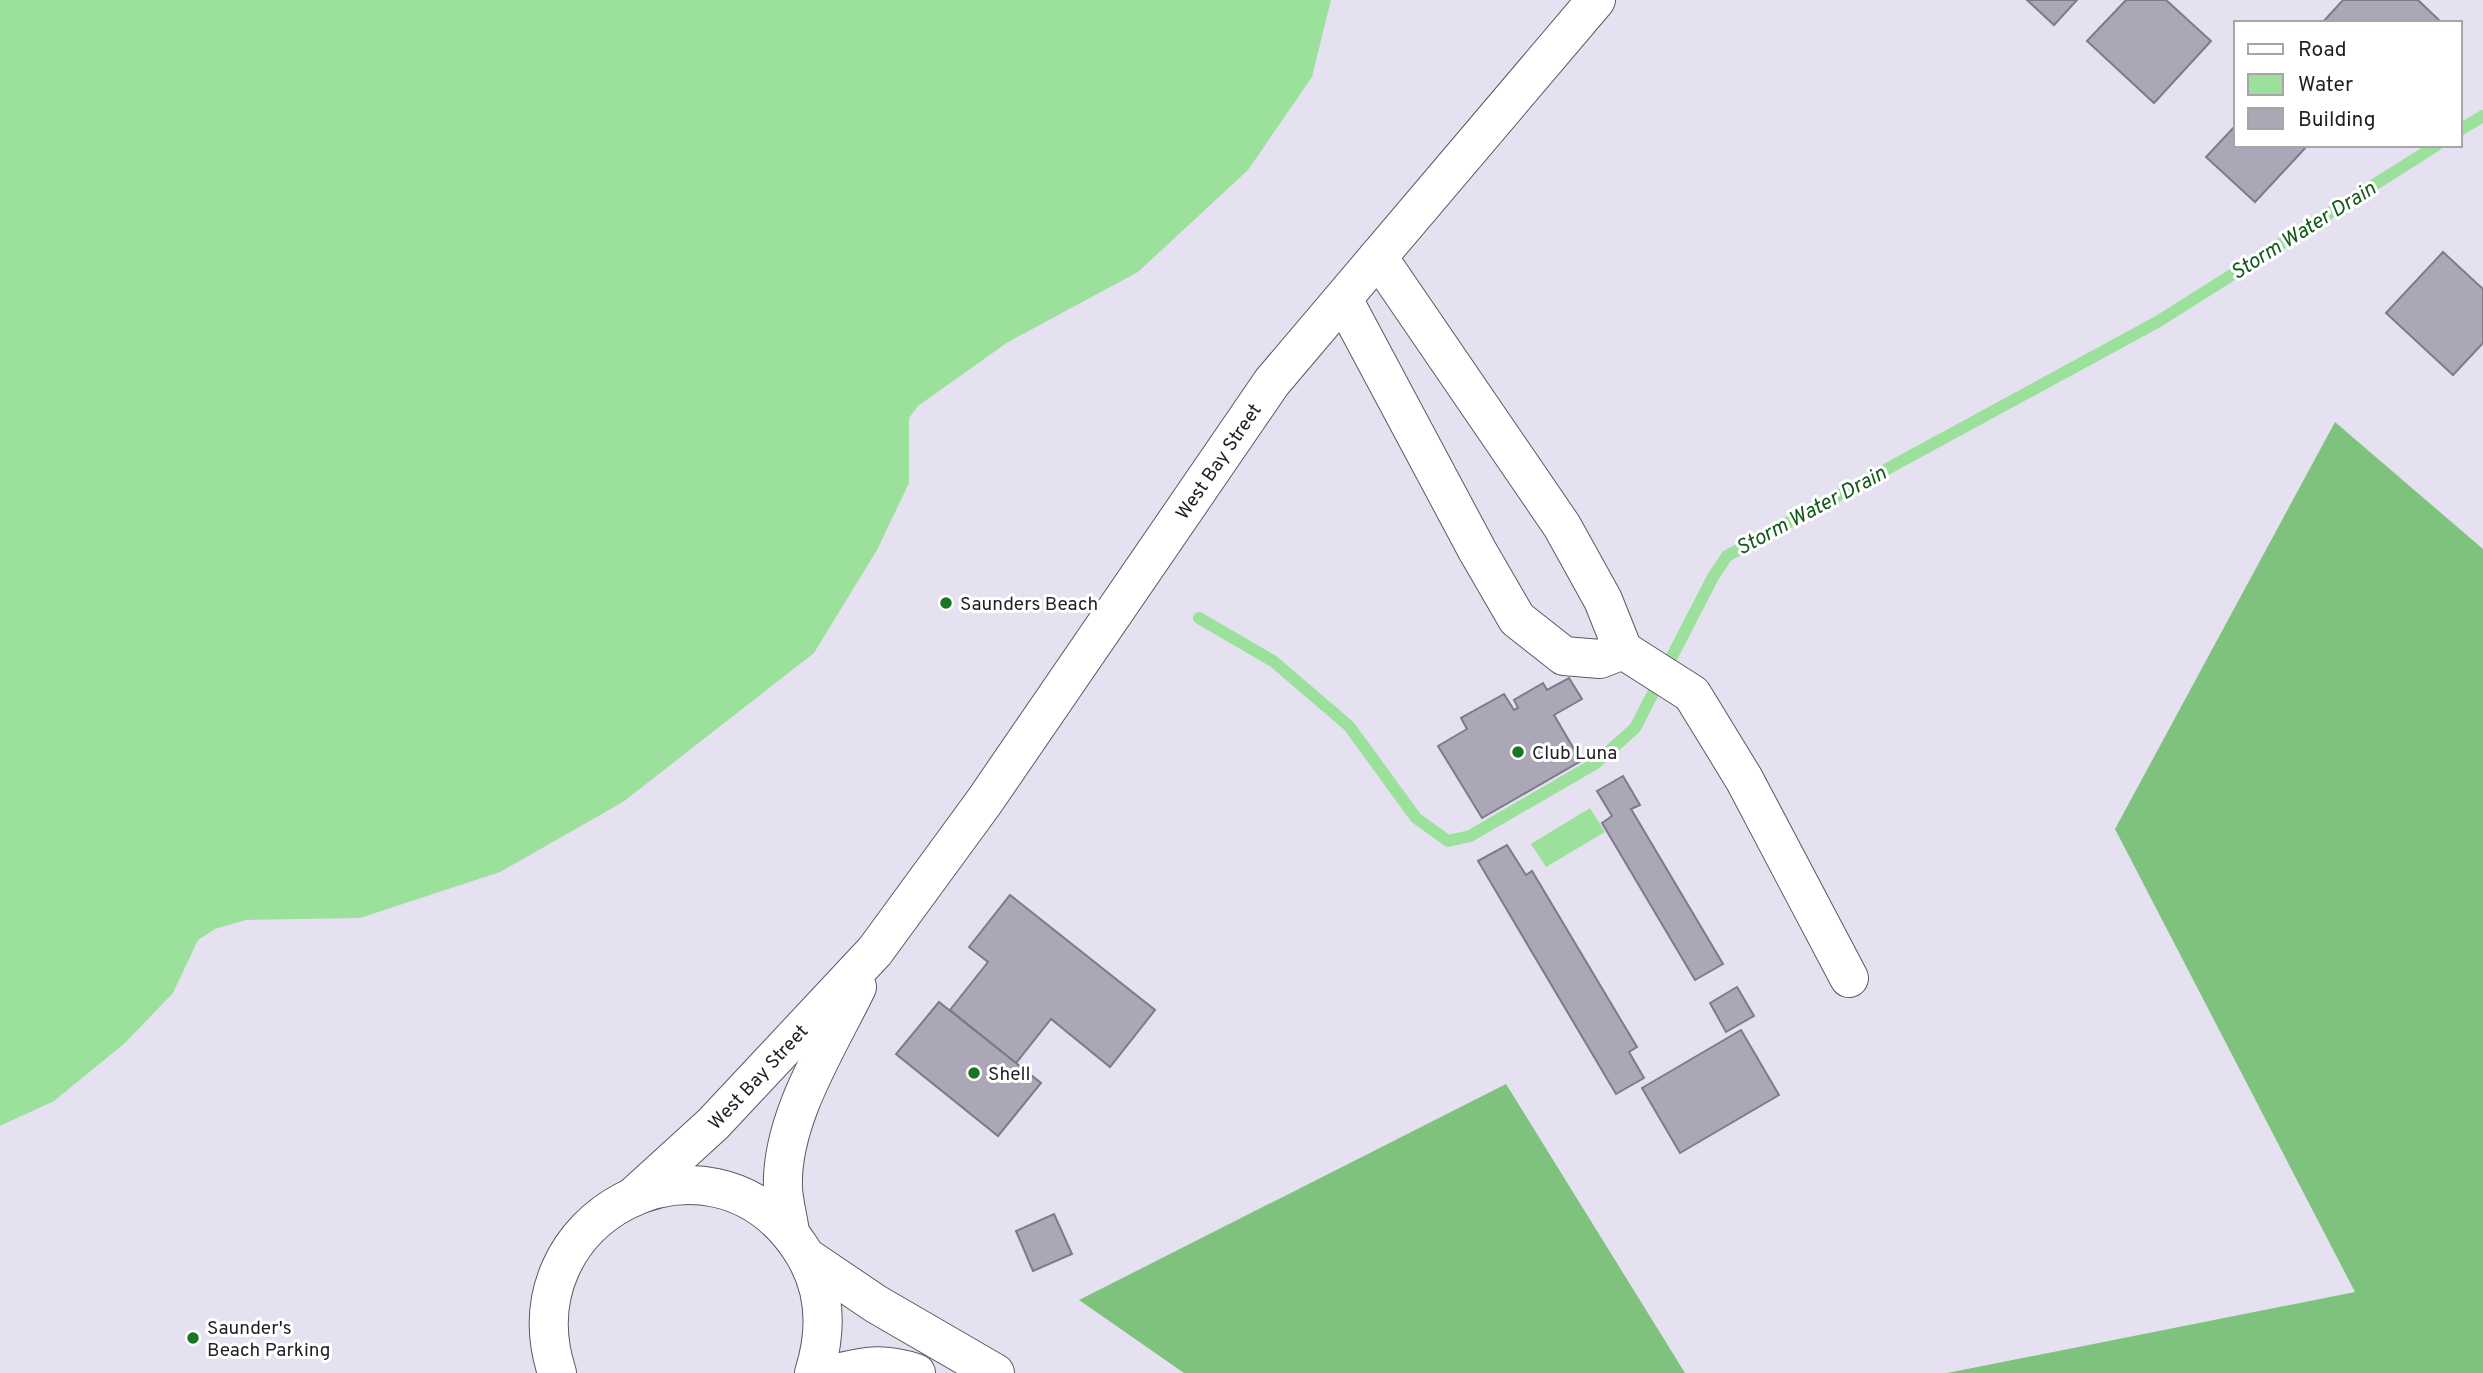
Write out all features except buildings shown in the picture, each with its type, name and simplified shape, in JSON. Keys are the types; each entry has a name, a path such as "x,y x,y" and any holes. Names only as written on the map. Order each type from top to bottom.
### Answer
{"main road":[{"name":"West Bay Street","path":"557,1373 549,1342 549,1310 554,1284 563,1260 578,1238 596,1219 634,1196 713,1124 875,951 984,802 1272,382 1597,0"},
{"path":"1378,257 1562,526 1633,657 1692,694 1744,779 1849,978"},
{"path":"1343,299 1477,550 1517,619 1564,656 1600,659 1633,657"},
{"name":"West Bay Street","path":"814,1373 820,1355 823,1306 818,1281 799,1245 783,1188 791,1133 801,1102 875,951"},
{"name":"West Bay Street","path":"634,1196 680,1186 717,1189 744,1198 768,1213 799,1245"},
{"path":"799,1245 876,1304 995,1373"},
{"path":"838,1373 870,1365 900,1368 916,1373"}],"shaded area":[{"path":"2335,422 2483,549 2483,1373 1947,1373 2355,1292 2115,829"},
{"path":"1506,1084 1685,1373 1184,1373 1079,1300"}],"water":[{"path":"0,0 1331,0 1312,77 1248,170 1138,272 1008,342 918,406 909,418 909,483 877,550 814,653 623,802 500,872 360,918 246,920 215,929 198,940 173,993 125,1043 54,1101 0,1126"},
{"path":"1590,808 1605,832 1546,867 1531,844"}],"waterway":[{"name":"Storm Water Drain","path":"2462,129 2483,116"},
{"name":"Storm Water Drain","path":"1199,618 1273,661 1349,726 1416,818 1448,841 1470,836 1596,763 1635,728 1713,577 1727,556 2159,321 2434,147"}],"place":[{"name":"Saunders Beach","path":"946,603"},
{"name":"Club Luna","path":"1518,752"},
{"name":"Shell","path":"974,1073"},
{"name":"Saunder's Beach Parking","path":"193,1338"}]}
